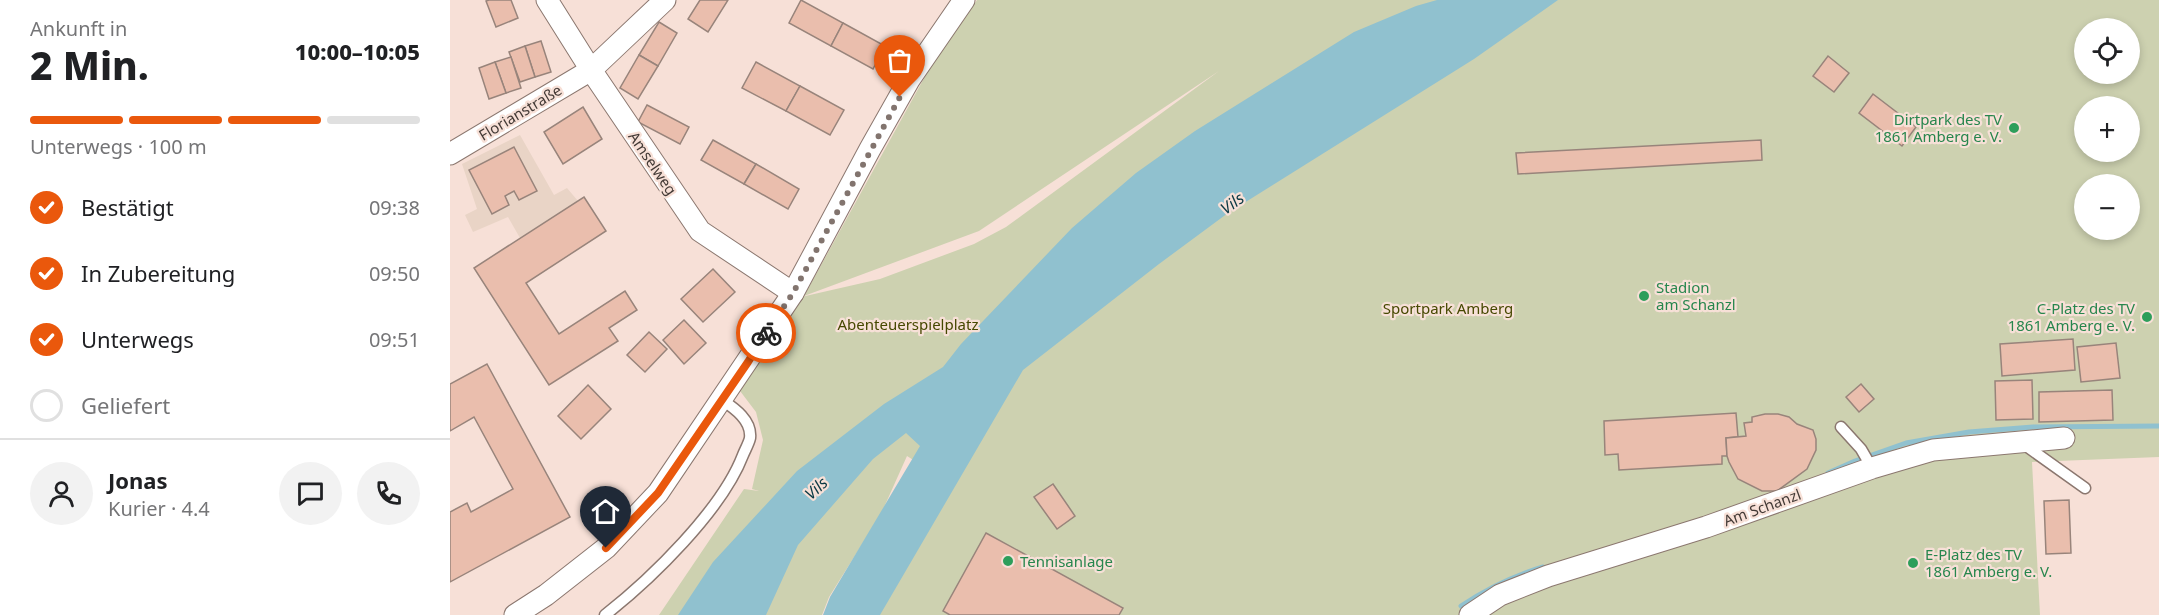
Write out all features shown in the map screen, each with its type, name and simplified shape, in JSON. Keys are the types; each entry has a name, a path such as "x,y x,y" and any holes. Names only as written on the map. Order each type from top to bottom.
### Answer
{"street":[{"name":"Amselweg","path":"547,0 591,70 700,231 793,293"},
{"name":"Florianstraße","path":"450,154 591,70 650,17 665,0"},
{"path":"515,615 546,596 606,548 658,493 793,293 909,80 964,0"},
{"name":"Am Schanzl","path":"1470,615 1500,595 1548,576 1706,527 1872,468 1933,450 2064,438"}],"lane":[{"path":"605,615 633,593 673,553 707,513 737,472 750,437 746,420 722,399"},
{"path":"1841,427 1861,449 1872,468"},
{"path":"2019,441 2085,488"}],"shaded area":[{"path":"520,135 554,195 567,188 578,201 520,238 508,217 473,232 465,215 477,209 462,164"}],"green space":[{"name":"Sportpark Amberg","path":"977,0 2159,0 2159,457 2032,462 2040,615 879,615 954,486 907,456 881,514 829,597 822,615 659,615 744,489 759,491 752,489 763,440 756,412 737,387 801,297 880,279 974,244 1006,227 1219,71 979,231 804,296 933,62"}],"water":[{"name":"Vils","path":"1437,0 1558,0 1474,59 1228,213 1023,370 880,615 823,615 830,597 920,446 906,433 873,459 798,545 766,615 678,615 713,562 797,471 884,404 943,367 961,344 1072,228 1136,173 1195,131 1354,32 1416,6"}],"building":[{"path":"511,0 518,18 496,27 486,1"},
{"path":"700,0 728,0 708,32 688,19"},
{"path":"801,0 843,23 831,46 789,23"},
{"path":"659,22 677,33 658,66 639,55"},
{"path":"843,23 885,46 873,69 831,46"},
{"path":"541,41 551,72 535,77 525,46"},
{"path":"525,46 535,77 520,82 509,52"},
{"path":"639,55 658,66 638,99 620,88"},
{"path":"1828,56 1849,73 1834,92 1813,76"},
{"path":"511,57 521,88 506,93 495,62"},
{"path":"495,62 506,93 489,99 479,68"},
{"path":"756,62 800,86 786,111 742,88"},
{"path":"800,86 844,110 830,135 786,111"},
{"path":"1873,94 1916,127 1902,146 1859,113"},
{"path":"647,105 689,127 680,144 638,122"},
{"path":"583,107 602,139 563,164 544,132"},
{"path":"713,140 756,164 744,184 701,160"},
{"path":"1761,140 1762,160 1518,174 1516,153"},
{"path":"514,147 537,191 519,200 514,191 505,196 509,205 492,214 469,170"},
{"path":"756,164 799,189 788,209 744,184"},
{"path":"584,197 606,231 526,283 559,334 625,291 637,310 609,328 618,341 549,385 474,268"},
{"path":"713,269 735,292 703,322 681,299"},
{"path":"684,320 706,343 684,364 663,340"},
{"path":"649,332 667,349 645,372 627,355"},
{"path":"2073,339 2075,370 2002,376 2000,344"},
{"path":"2116,343 2120,378 2081,382 2077,347"},
{"path":"487,364 570,517 450,582 450,512 467,503 471,512 513,489 474,417 450,431 450,384"},
{"path":"2032,380 2033,419 1996,420 1995,381"},
{"path":"1861,384 1874,399 1859,412 1846,397"},
{"path":"588,385 611,409 581,439 558,416"},
{"path":"2112,390 2113,420 2039,422 2039,392"},
{"path":"1736,413 1738,437 1726,438 1727,456 1722,456 1722,464 1619,470 1618,454 1605,455 1604,421"},
{"path":"1765,414 1789,417 1797,424 1813,430 1816,439 1816,450 1807,469 1777,491 1762,491 1738,479 1727,456 1726,438 1746,436 1744,423 1752,422 1752,417"},
{"path":"1053,484 1075,516 1057,529 1034,497"},
{"path":"2069,500 2071,553 2046,554 2044,501"},
{"name":"Tennisanlage","path":"986,533 1123,608 1119,615 950,615 943,611"}],"waterway":[{"path":"1828,473 1906,443 1969,432 2033,427 2159,426"},
{"path":"1461,606 1521,574 1543,567"}],"way so far":[{"path":"766,333 793,293 870,148 900,97"}],"place":[{"name":"Dirtpark des TV 1861 Amberg e. V.","path":"2014,128"},
{"name":"Stadion am Schanzl","path":"1644,296"},
{"name":"C-Platz des TV 1861 Amberg e. V.","path":"2147,317"},
{"name":"Tennisanlage","path":"1008,561"},
{"name":"E-Platz des TV 1861 Amberg e. V.","path":"1913,563"}],"route":[{"path":"606,548 658,493 766,333"}],"park label":[{"name":"Abenteuerspielplatz","path":"908,324"}]}
